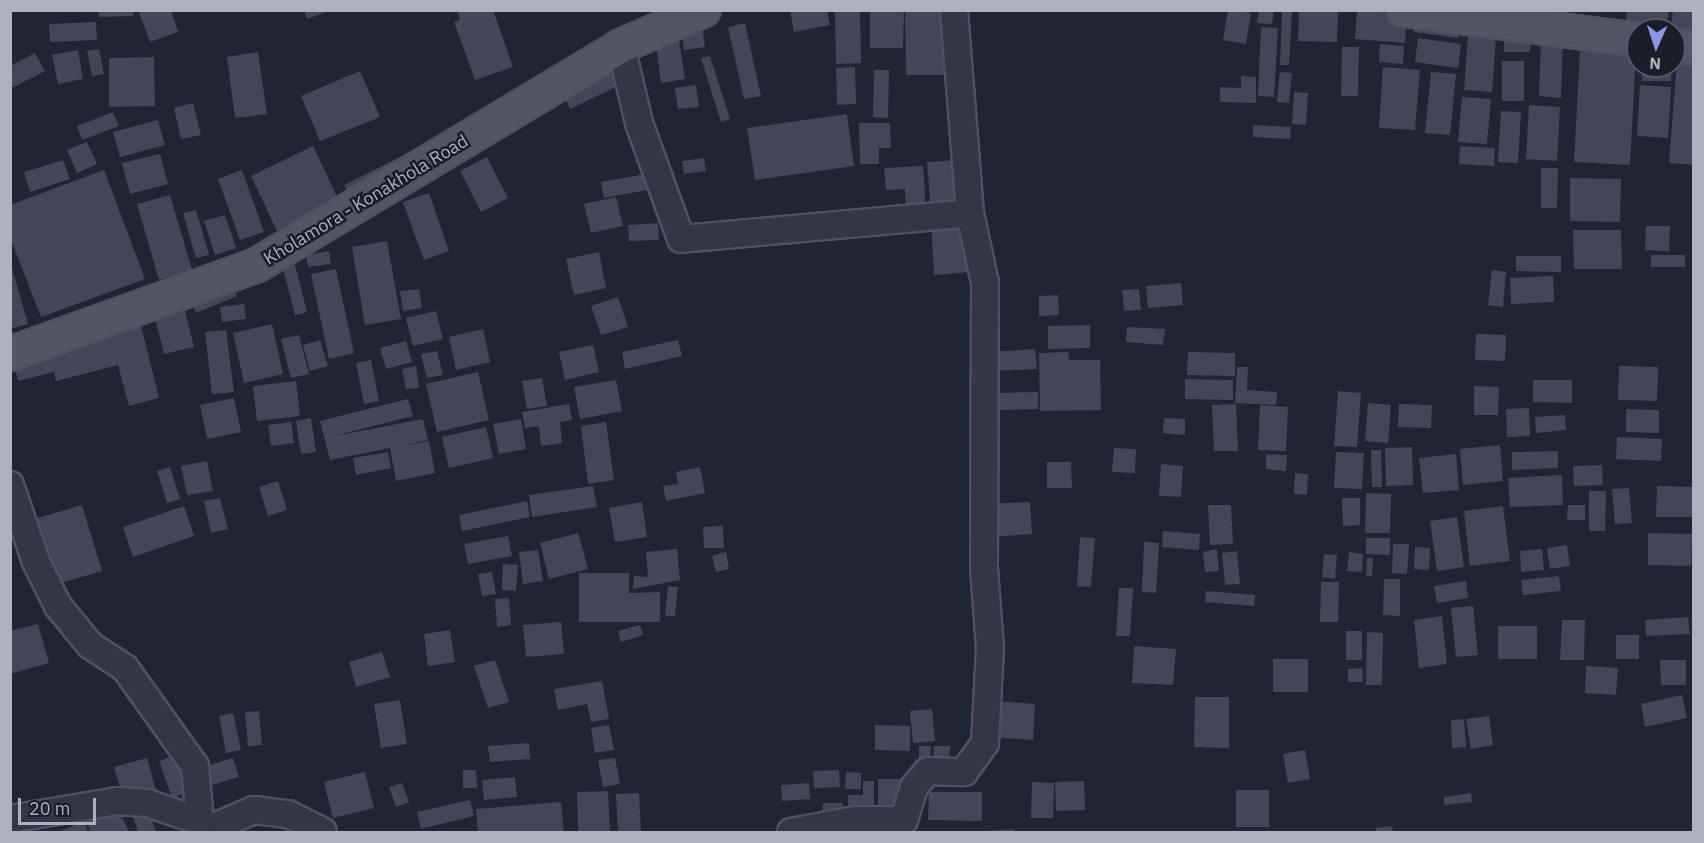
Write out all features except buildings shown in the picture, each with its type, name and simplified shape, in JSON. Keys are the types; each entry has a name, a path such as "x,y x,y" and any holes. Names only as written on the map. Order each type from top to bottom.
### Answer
{"main road":[{"name":"Kholamora - Konakhola Road","path":"10,354 257,265 621,46 704,10"},
{"path":"1404,10 1626,38"}],"street":[{"path":"792,832 855,820 904,820 914,787 928,771 964,772 985,743 990,648 984,569 985,282 970,213 954,10"},
{"path":"621,46 639,123 681,239 970,213"},
{"path":"10,485 36,562 64,615 90,645 125,668 195,766 204,828"},
{"path":"10,819 117,801 147,803 204,828 254,810 288,813 323,832"}]}
